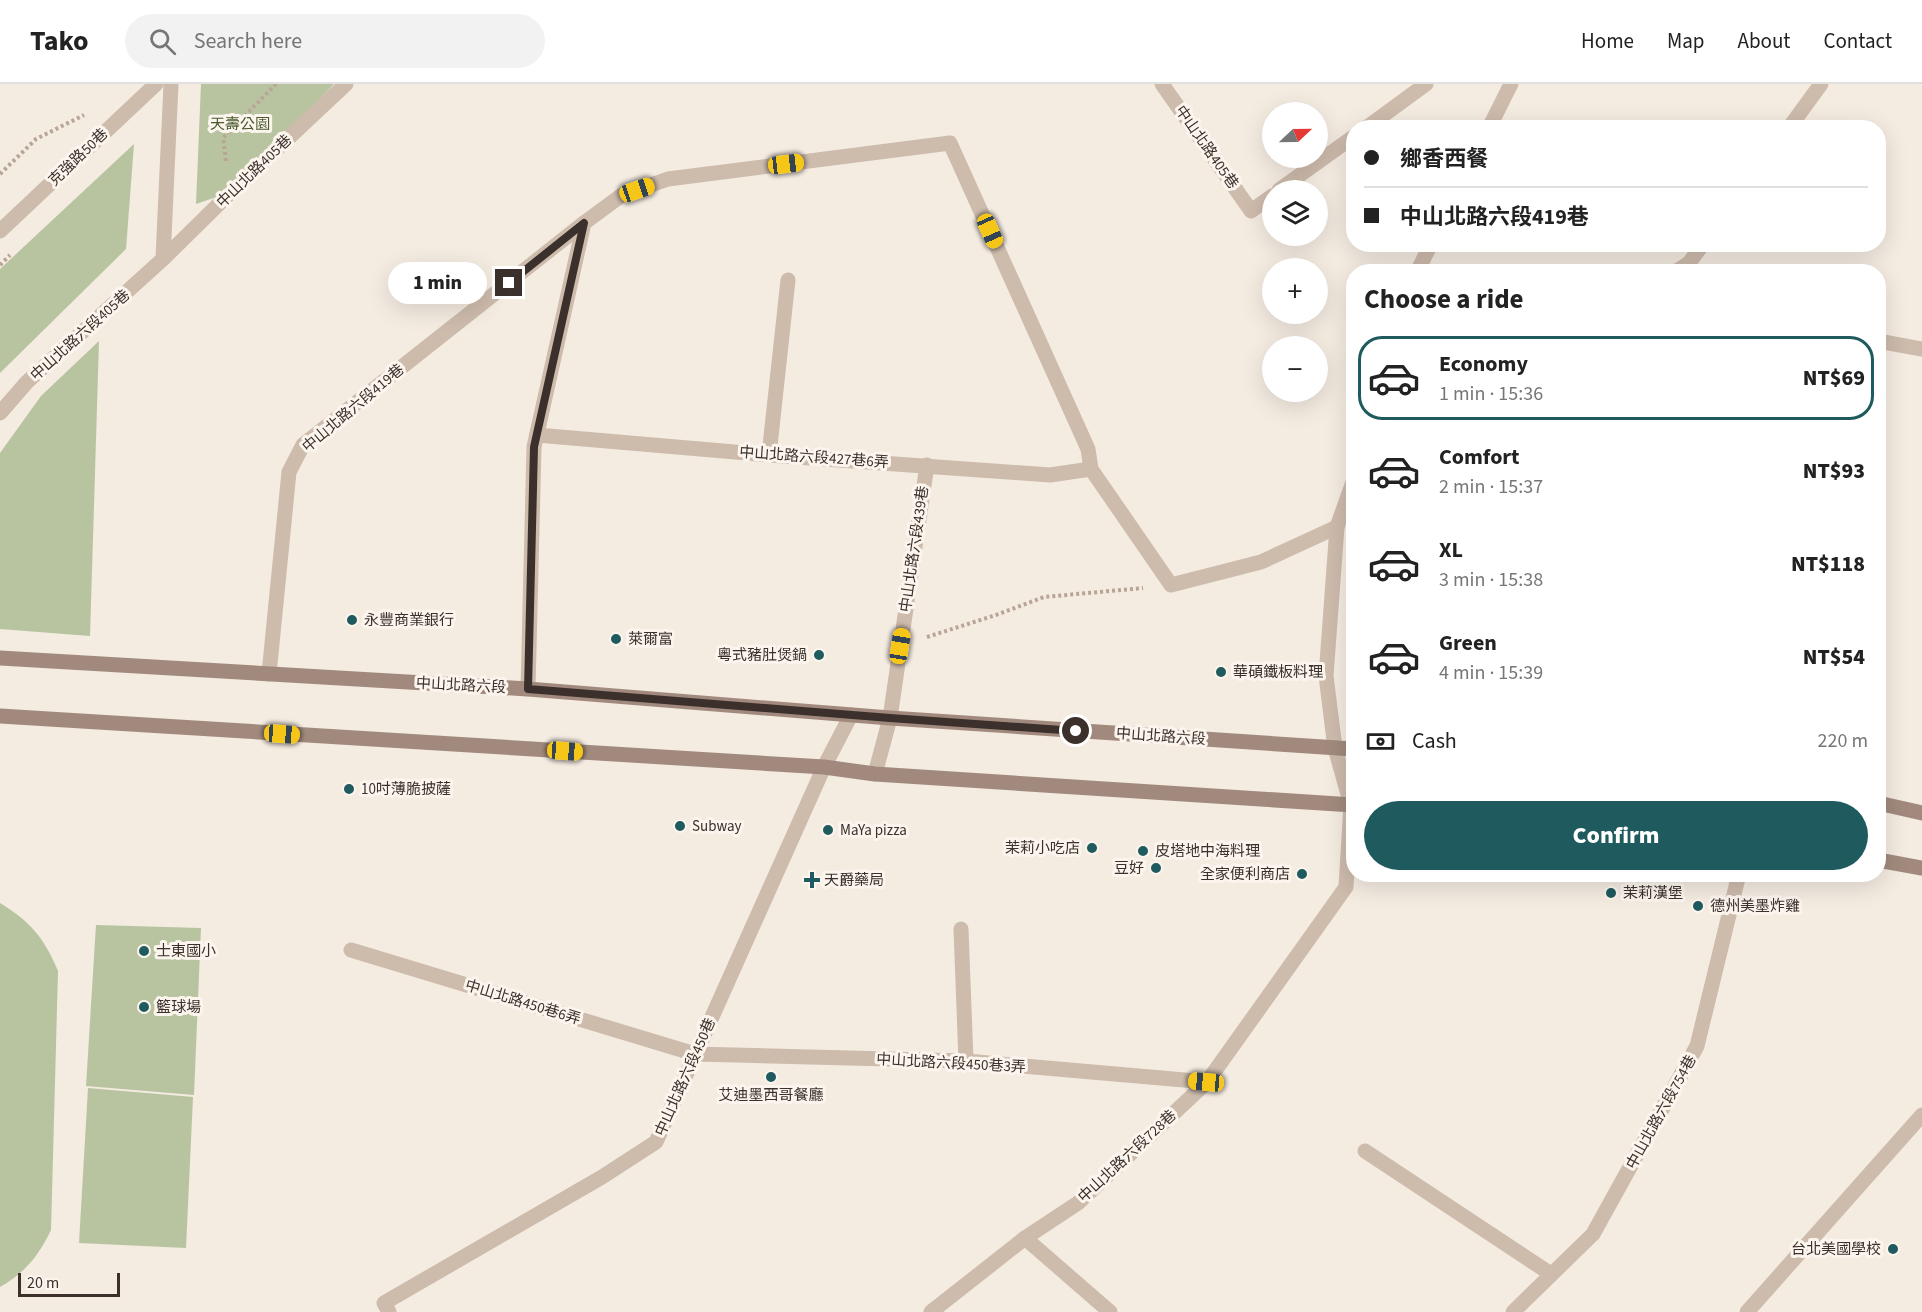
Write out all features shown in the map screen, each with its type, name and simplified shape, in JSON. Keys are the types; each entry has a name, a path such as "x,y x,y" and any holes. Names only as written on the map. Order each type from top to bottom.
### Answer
{"main road":[{"name":"中山北路六段","path":"0,658 528,689 890,718 1346,749"},
{"path":"0,716 824,767 875,774 1346,805"},
{"path":"1886,805 1922,813"},
{"path":"1886,861 1922,868"}],"street":[{"name":"克強路50巷","path":"0,231 156,84"},
{"path":"163,259 171,84"},
{"name":"中山北路405巷","path":"163,259 346,84"},
{"name":"中山北路405巷","path":"1162,84 1251,211 1262,203"},
{"path":"1377,120 1426,84"},
{"path":"1493,120 1510,84"},
{"path":"1795,120 1821,84"},
{"path":"1294,180 1346,142"},
{"name":"中山北路六段419巷","path":"269,674 289,471 303,445 622,195 668,179 950,143 1088,449 1091,469"},
{"path":"528,689 534,447 584,223"},
{"path":"1687,264 1697,252"},
{"name":"中山北路六段405巷","path":"0,413 27,382 163,259"},
{"path":"769,455 788,280"},
{"path":"1886,342 1922,349"},
{"name":"中山北路六段427巷6弄","path":"537,435 769,455 1050,475 1091,469"},
{"name":"中山北路六段439巷","path":"875,774 890,718 927,465"},
{"path":"1091,469 1171,585 1261,562 1337,527"},
{"path":"1346,502 1337,527 1326,676 1335,748 1346,785"},
{"name":"中山北路六段450巷","path":"389,1312 384,1303 602,1177 656,1142 824,767 851,715"},
{"name":"中山北路六段728巷","path":"931,1312 1025,1238 1078,1203 1206,1082 1346,886 1346,882"},
{"name":"中山北路六段754巷","path":"1513,1312 1593,1234 1697,1046 1737,882"},
{"path":"961,929 966,1061"},
{"name":"中山北路450巷6弄","path":"351,950 694,1054"},
{"name":"中山北路六段450巷3弄","path":"694,1054 966,1061 1206,1082"},
{"path":"1747,1312 1922,1115"},
{"path":"1365,1151 1551,1274"},
{"path":"1025,1238 1110,1312"}],"path":[{"path":"231,192 223,138 276,84"},
{"path":"0,174 36,139 90,111"},
{"path":"900,646 1044,597 1171,585"}],"green space":[{"name":"天壽公園","path":"201,84 334,84 231,192 196,204"},
{"path":"134,144 126,249 0,373 0,269"},
{"path":"99,341 90,636 0,629 0,453 41,396"},
{"path":"0,903 28,924 42,940 58,971 51,1230 30,1263 17,1276 0,1287"},
{"name":"籃球場","path":"96,925 201,928 194,1095 86,1086"},
{"path":"88,1088 193,1097 186,1248 79,1243"}],"place":[{"name":"永豐商業銀行","path":"352,620"},
{"name":"萊爾富","path":"616,639"},
{"name":"粵式豬肚煲鍋","path":"819,655"},
{"name":"華碩鐵板料理","path":"1221,672"},
{"name":"10吋薄脆披薩","path":"349,789"},
{"name":"Subway","path":"680,826"},
{"name":"MaYa pizza","path":"828,830"},
{"name":"茉莉小吃店","path":"1092,848"},
{"name":"皮塔地中海料理","path":"1143,851"},
{"name":"豆好","path":"1156,868"},
{"name":"全家便利商店","path":"1302,874"},
{"name":"天爵藥局","path":"812,880"},
{"name":"茉莉漢堡","path":"1611,893"},
{"name":"德州美墨炸雞","path":"1698,906"},
{"name":"士東國小","path":"144,951"},
{"name":"籃球場","path":"144,1007"},
{"name":"艾迪墨西哥餐廳","path":"771,1077"},
{"name":"台北美國學校","path":"1893,1249"}],"route":[{"path":"509,283 584,223 534,447 528,689 1076,731"}]}
